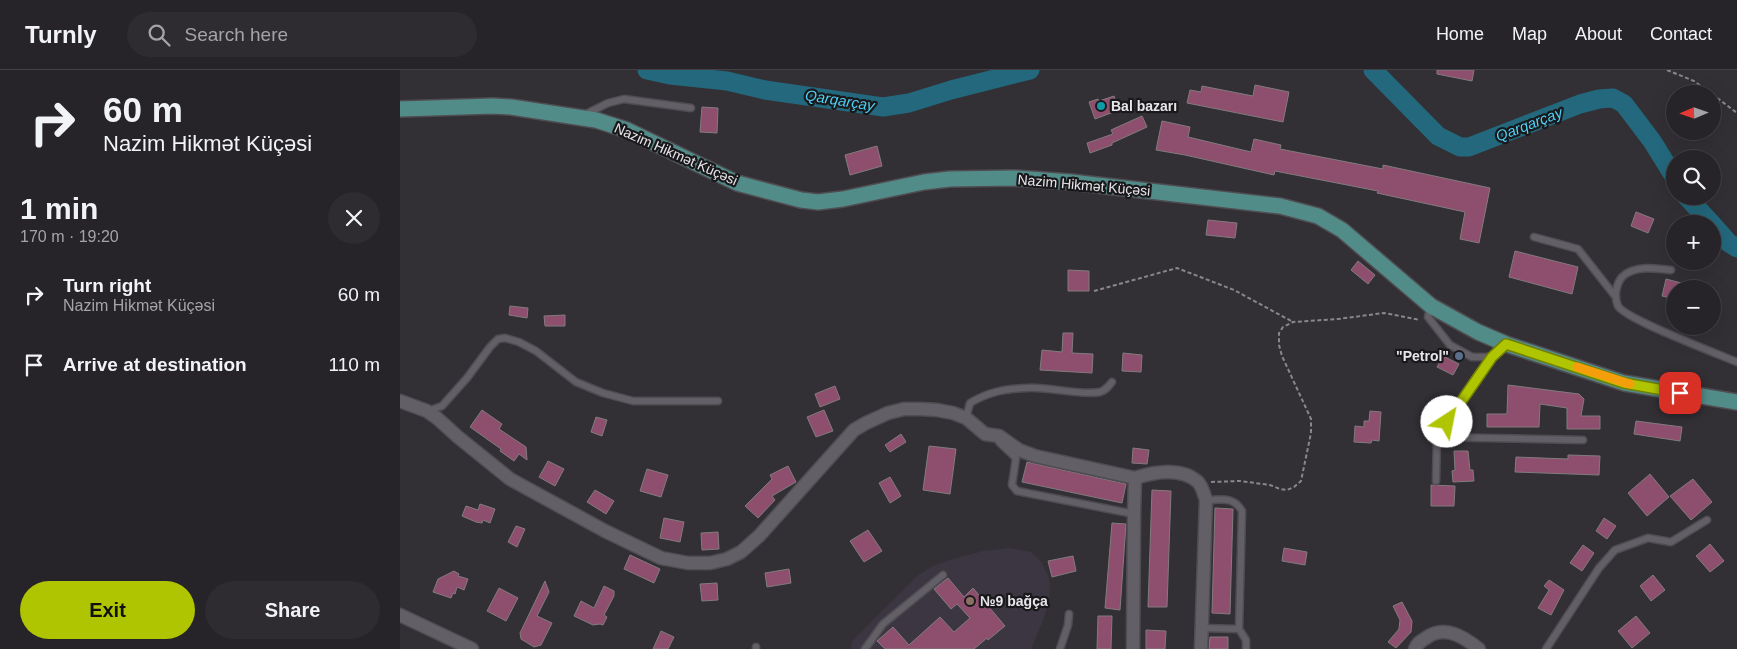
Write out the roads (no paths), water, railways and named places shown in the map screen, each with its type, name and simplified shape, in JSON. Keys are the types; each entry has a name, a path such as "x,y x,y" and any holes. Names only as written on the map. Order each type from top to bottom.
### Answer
{"main road":[{"name":"Nazim Hikmət Küçəsi","path":"400,108 493,106 580,117 627,130 737,183 801,200 818,202 843,199 924,182 950,179 1014,178 1071,182 1280,206 1318,216 1342,230 1430,312 1506,344 1624,383 1737,402"}],"street":[{"path":"400,401 426,411 437,418 510,479 605,531 661,558 688,562 710,563 727,559 741,552 759,536 854,430 888,413 904,410 937,410 966,418 985,434 999,436 1017,454 1035,456 1135,478 1150,473 1169,472 1185,475 1198,482 1206,500 1201,649"},
{"path":"1133,649 1135,478"},
{"path":"400,615 466,648"},
{"path":"1415,649 1417,644 1432,632 1447,631 1465,638 1479,649"}],"lane":[{"path":"580,117 608,103 624,100 691,108"},
{"path":"1534,237 1578,249 1615,296 1618,306 1623,312 1737,362"},
{"path":"1615,296 1620,279 1625,275 1640,269 1666,269"},
{"path":"1430,312 1450,345 1472,357 1492,357"},
{"path":"426,411 442,406 467,378 490,347 498,340 505,338 519,342 536,351 576,382 603,393 633,401 718,401"},
{"path":"1436,481 1437,437 1492,357 1506,344"},
{"path":"966,418 970,403 984,394 1040,387 1100,392 1107,389 1112,382"},
{"path":"1437,437 1583,440"},
{"path":"1017,454 1012,485 1017,491 1134,514"},
{"path":"1206,500 1233,500 1242,511 1239,629 1246,640 1246,649"},
{"path":"1546,649 1599,568 1615,550 1648,538 1671,542 1706,520"},
{"path":"865,649 883,624 942,575"},
{"path":"1060,649 1068,625 1069,614"},
{"path":"1202,628 1239,629"}],"waterway":[{"name":"Qarqarçay","path":"647,70 670,75 727,81 765,90 883,107 909,103 1030,70"},
{"name":"Qarqarçay","path":"1373,70 1438,136 1460,147 1469,147 1580,104 1599,99 1613,98 1624,104 1652,141 1666,164"},
{"name":"Qarqarçay","path":"1694,205 1704,215"},
{"name":"Qarqarçay","path":"1721,234 1737,248"}],"place":[{"name":"Bal bazarı","path":"1101,106"},
{"name":"\"Petrol\"","path":"1459,356"},
{"name":"№9 bağça","path":"970,601"}]}
